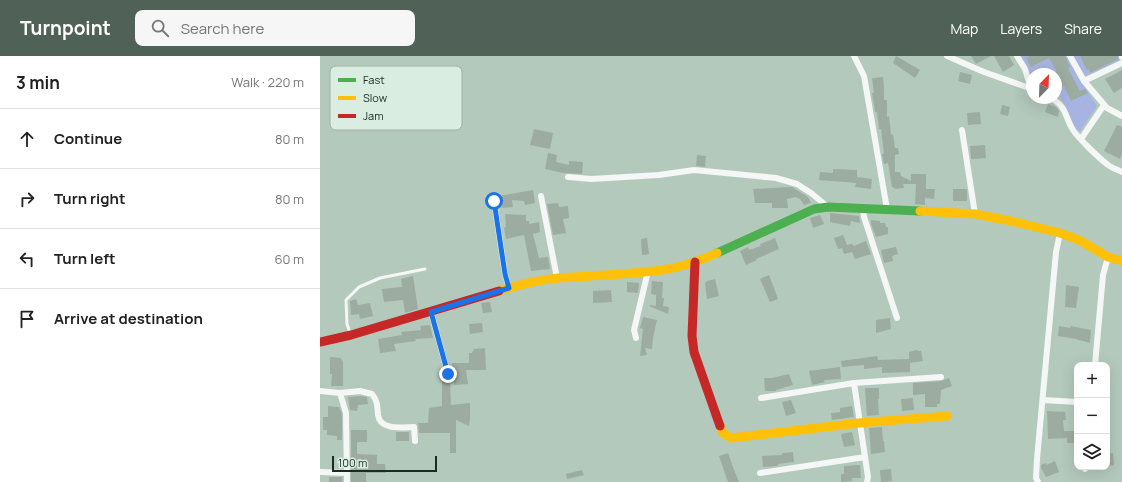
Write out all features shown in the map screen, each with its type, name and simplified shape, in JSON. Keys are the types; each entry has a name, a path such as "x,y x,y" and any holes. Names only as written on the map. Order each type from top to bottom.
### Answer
{"street":[{"path":"854,56 864,76 887,209"},
{"path":"947,56 984,72 1026,87"},
{"path":"961,56 965,63"},
{"path":"1017,56 1026,72"},
{"path":"1070,56 1084,81 1107,108 1122,116"},
{"path":"1084,81 1122,63"},
{"path":"1059,104 1064,108 1073,130 1081,139 1108,166 1122,172"},
{"path":"1081,139 1104,104"},
{"path":"962,130 975,214"},
{"path":"568,176 591,179 658,175 694,170 776,178 797,184 811,192 828,207"},
{"path":"541,196 557,278"},
{"path":"494,201 505,274 509,288"},
{"path":"320,342 351,335 522,284 557,278 669,269 695,262 723,251 814,209 828,207 975,214 1011,220 1060,233 1079,240 1108,256 1122,261"},
{"path":"863,208 864,217 897,318"},
{"path":"1038,482 1036,478 1042,400 1056,252 1060,233"},
{"path":"1095,362 1103,275 1108,256"},
{"path":"695,262 692,336 694,352 723,433 731,438 860,423 947,416"},
{"path":"636,338 634,330 648,271"},
{"path":"431,312 448,374"},
{"path":"761,398 854,383 941,377"},
{"path":"854,383 868,477 867,482"},
{"path":"320,391 340,393 360,391 372,394 377,401 378,418 385,425 395,427 414,427 415,441"},
{"path":"340,393 346,413 347,482"},
{"path":"1042,400 1074,402"},
{"path":"760,473 865,457"},
{"path":"320,472 347,473"}],"lane":[{"path":"351,335 347,324 346,300 359,287 380,278 425,269"}],"shaded area":[{"path":"1020,56 1066,56 1097,106 1080,131 1076,130 1062,101 1062,68 1026,68 1026,70"},
{"path":"1073,56 1118,56 1120,60 1085,76"}],"building":[{"path":"896,56 920,70 915,78 893,63"},
{"path":"971,56 991,56 976,64"},
{"path":"994,56 1009,56 1014,65 1003,72"},
{"path":"1030,56 1065,56 1070,67 1068,68 1080,91 1085,89 1088,93 1071,101 1064,86 1063,87 1062,86 1062,68 1055,68 1049,58 1031,67 1026,58"},
{"path":"1080,56 1118,56 1118,59 1090,73"},
{"path":"1122,70 1122,88 1114,93 1105,79"},
{"path":"960,72 972,75 970,84 958,81"},
{"path":"883,77 884,100 887,100 887,117 889,116 891,135 893,134 895,148 898,148 899,154 895,155 895,172 900,172 901,176 911,181 911,174 926,174 926,189 935,189 934,199 925,198 925,205 915,204 916,184 903,184 904,188 896,189 892,187 888,163 884,164 881,129 879,129 877,112 875,112 872,93 874,93 872,78"},
{"path":"1048,104 1056,107 1059,111 1058,117 1045,112"},
{"path":"1002,105 1010,107 1008,116 1000,114"},
{"path":"980,112 981,124 968,125 967,113"},
{"path":"1117,125 1122,127 1122,154 1120,159 1104,151"},
{"path":"534,129 553,133 550,149 530,145"},
{"path":"985,145 986,158 971,159 970,146"},
{"path":"548,153 557,155 556,162 569,165 569,161 583,162 582,174 563,173 545,169"},
{"path":"697,155 706,156 705,167 696,166"},
{"path":"833,169 857,170 857,177 872,179 871,189 855,187 856,183 819,180 820,172 833,173"},
{"path":"792,187 808,197 811,203 804,205 800,199 795,197 787,199 788,208 772,208 772,203 755,203 753,189"},
{"path":"953,189 967,189 967,201 953,201"},
{"path":"533,190 535,203 525,205 524,201 512,200 513,207 502,208 499,196"},
{"path":"558,203 559,207 568,206 569,218 563,219 566,233 553,235 547,204"},
{"path":"830,213 859,216 860,223 851,221 850,226 830,222"},
{"path":"505,214 526,215 526,221 529,221 529,224 539,222 540,232 533,234 539,258 548,257 550,269 531,271 524,235 506,239 504,228 506,227"},
{"path":"820,215 824,224 813,228 810,218"},
{"path":"871,220 885,223 886,227 888,227 888,234 876,237"},
{"path":"843,235 847,245 852,244 854,246 866,241 871,254 855,259 852,252 844,254 842,248 838,249 834,238"},
{"path":"647,238 649,254 642,255 641,239"},
{"path":"775,238 779,249 746,265 740,251 748,247 749,250 761,246 760,244"},
{"path":"896,247 898,254 892,256 893,261 884,263 881,250"},
{"path":"769,275 778,299 770,302 760,279"},
{"path":"413,276 418,309 405,313 403,300 384,302 382,289 402,287 401,279"},
{"path":"715,279 719,296 707,299 705,283"},
{"path":"652,281 663,282 663,306 669,307 668,314 649,306 656,306 656,295 651,294"},
{"path":"627,282 639,283 638,293 627,292"},
{"path":"1066,285 1079,287 1076,308 1065,307"},
{"path":"611,290 612,302 593,303 593,291"},
{"path":"356,299 358,305 370,303 373,316 360,319 359,314 351,315 350,301"},
{"path":"490,302 492,312 483,313 481,303"},
{"path":"643,317 657,320 652,349 645,348 647,355 640,356 643,329 640,328"},
{"path":"890,318 891,329 876,333 876,320"},
{"path":"482,323 483,332 470,334 469,324"},
{"path":"430,325 433,338 415,339 416,341 394,344 396,351 380,353 378,339 402,335 401,332 421,330 420,326"},
{"path":"1059,326 1070,328 1071,326 1091,330 1090,343 1058,336"},
{"path":"485,348 486,370 466,370 468,384 454,385 452,363 469,363 469,353 472,353 474,349"},
{"path":"917,350 921,351 923,361 910,363 910,372 882,373 882,367 864,369 864,365 842,367 841,361 877,356 878,360 909,359 909,352"},
{"path":"330,357 341,358 343,362 343,386 331,386 332,374 330,374"},
{"path":"840,367 841,379 824,380 825,382 812,385 809,371"},
{"path":"789,374 793,385 776,391 765,391 764,378 772,378"},
{"path":"949,378 952,386 941,390 940,404 937,404 937,407 925,407 925,394 913,395 913,383 941,381"},
{"path":"442,381 450,381 451,405 470,403 469,426 456,420 456,453 450,453 450,433 419,433 418,423 428,423 429,408 442,406"},
{"path":"865,388 879,388 879,415 867,416"},
{"path":"348,397 367,397 368,404 358,405 357,411 350,410"},
{"path":"913,398 914,410 902,411 901,399"},
{"path":"791,400 796,413 786,416 782,402"},
{"path":"328,406 339,407 342,414 342,440 337,440 337,436 327,435 327,430 323,430 323,417 328,417"},
{"path":"852,406 854,417 832,420 831,413 840,412 840,408"},
{"path":"1047,411 1065,412 1066,420 1063,420 1064,431 1074,431 1074,443 1067,443 1067,438 1048,439"},
{"path":"882,427 885,452 871,454 869,428"},
{"path":"351,430 367,430 367,442 357,442 357,454 377,455 377,464 385,464 386,473 366,473 366,482 351,482"},
{"path":"396,432 409,432 409,441 396,441"},
{"path":"852,432 855,445 844,447 841,434"},
{"path":"793,452 794,462 778,464 778,466 763,467 762,456 782,455 782,453"},
{"path":"728,453 739,482 728,482 719,456"},
{"path":"1113,453 1114,465 1110,466 1110,454"},
{"path":"1055,461 1059,472 1046,477 1041,465 1046,463 1047,465"},
{"path":"860,465 861,478 852,478 852,481 841,482 841,474 844,474 844,466"},
{"path":"891,469 892,481 881,482 880,470"},
{"path":"582,470 584,475 567,479 566,474"},
{"path":"329,477 342,477 342,482 329,482"}],"traffic: fast":[{"path":"717,253 814,209 828,207 920,211"}],"traffic: slow":[{"path":"920,211 975,214 1060,233 1079,240 1108,257 1122,261"},
{"path":"499,291 528,283 551,279 627,274 668,269 717,253"},
{"path":"720,426 723,433 731,438 859,423 947,416"}],"traffic: jam":[{"path":"695,262 692,336 694,352 720,426"},
{"path":"320,342 351,335 499,291"}],"route":[{"path":"448,374 431,312 509,288 505,274 494,201"}]}
